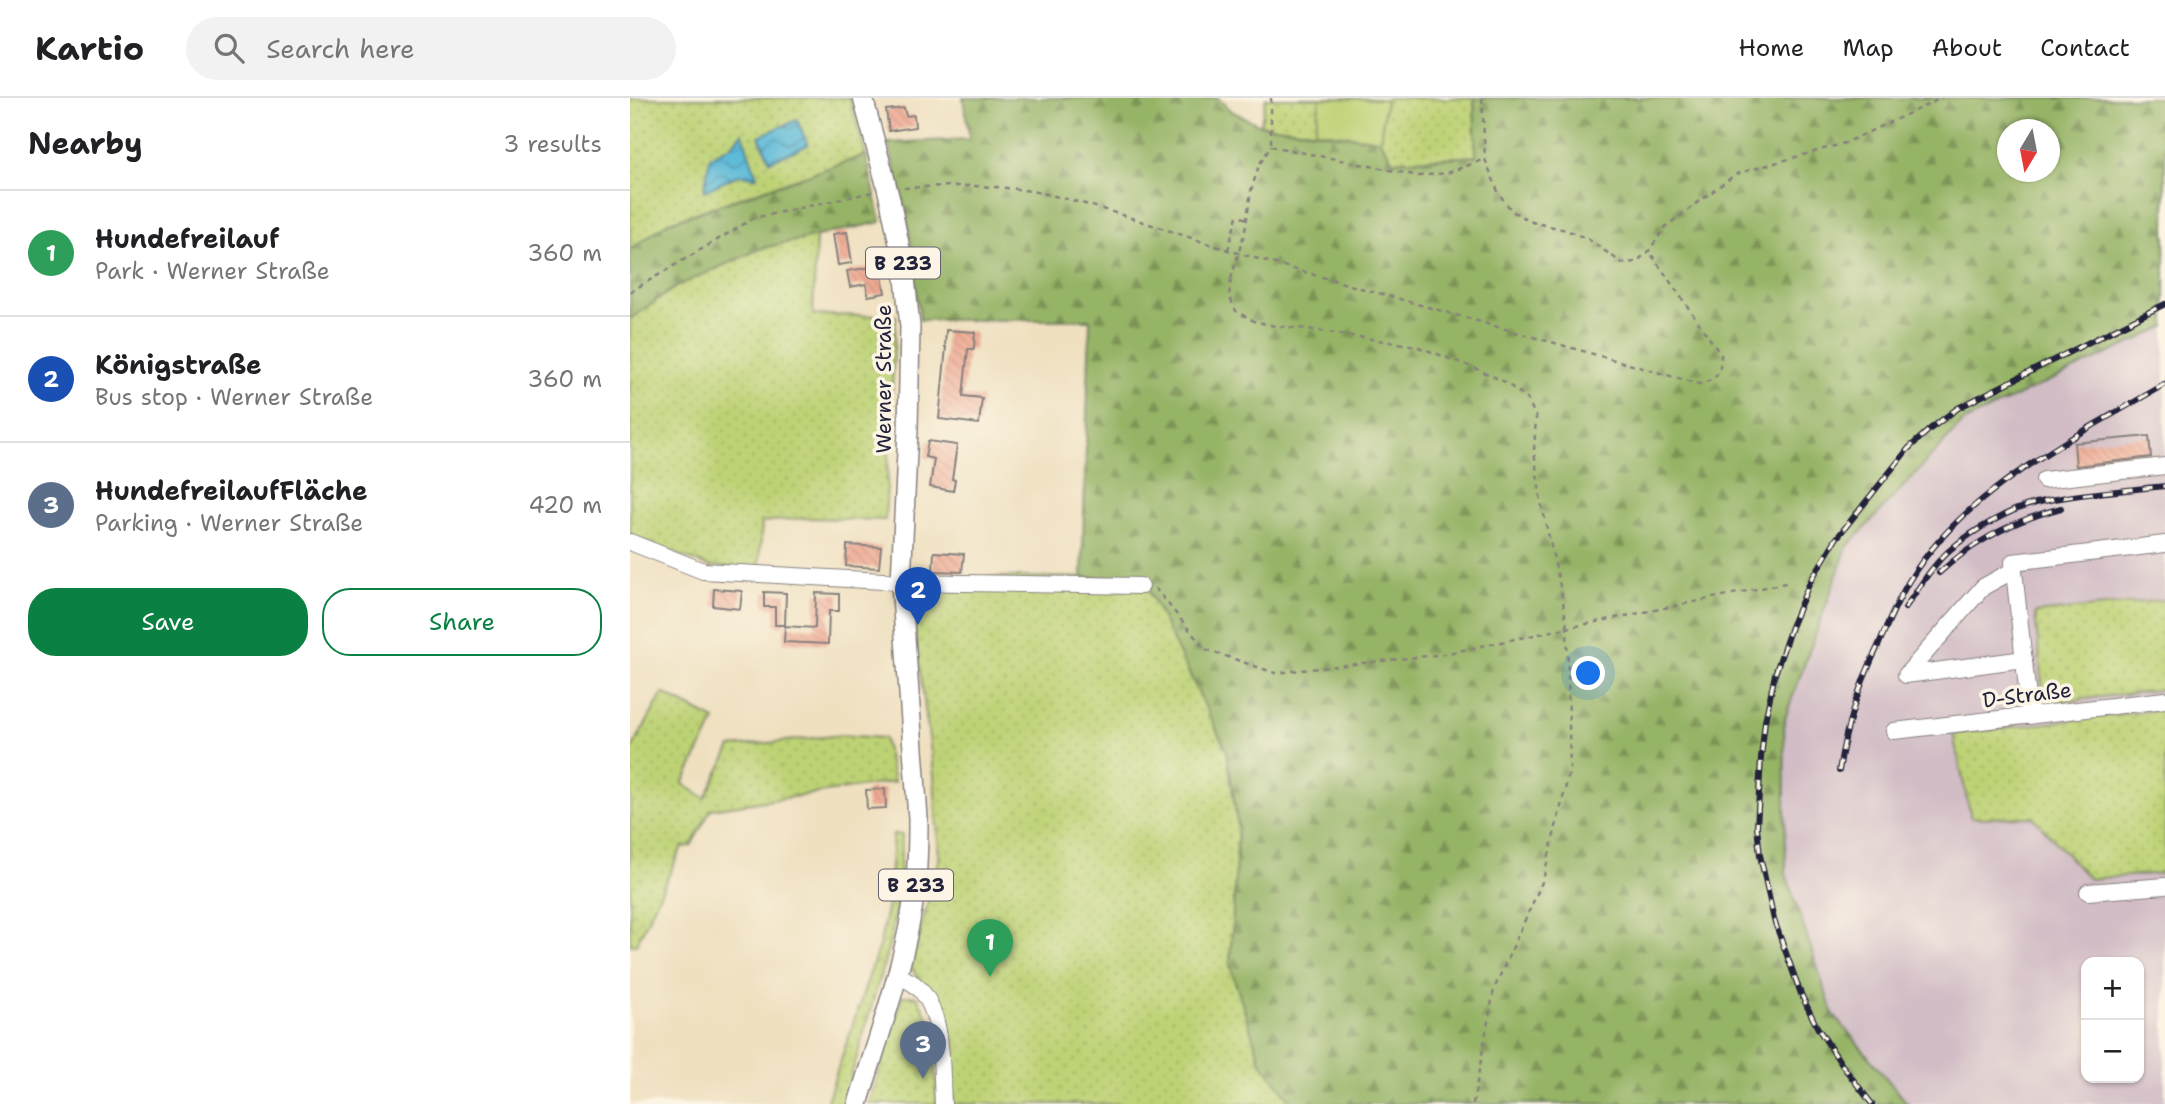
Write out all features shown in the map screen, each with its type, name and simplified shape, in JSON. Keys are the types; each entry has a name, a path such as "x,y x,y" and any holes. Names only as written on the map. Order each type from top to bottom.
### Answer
{"main road":[{"name":"Werner Straße","path":"858,1104 897,975 915,889 918,855 918,818 901,582 910,335 904,268 890,188 863,98"}],"street":[{"path":"2044,480 2165,466"},
{"path":"630,542 703,571 901,582 1141,586"},
{"path":"2030,716 2013,562 2165,544"},
{"path":"2014,570 1983,587 1906,676 2024,659"},
{"name":"D-Straße","path":"1894,731 2165,700"},
{"path":"2088,892 2165,886"},
{"path":"897,975 924,993 937,1021 943,1104"}],"path":[{"path":"1271,98 1271,146 1259,166 1251,191 1248,219 1231,279 1229,296 1236,311 1254,321 1275,327 1308,329 1416,346 1503,382 1527,398 1536,417 1534,451 1541,502 1567,628 1570,769 1543,880 1494,989 1473,1104"},
{"path":"1482,98 1485,159 1499,194 1512,211 1532,222 1566,230 1588,239 1622,263 1636,262 1649,251 1665,227 1736,174 1845,143 1942,98"},
{"path":"1271,146 1419,176 1447,173 1485,159"},
{"path":"890,188 996,187 1045,194 1228,250 1699,384 1713,380 1720,370 1721,355 1649,251"},
{"path":"630,292 754,218 865,193"},
{"path":"1228,250 1237,216 1248,219"},
{"path":"1141,586 1153,585 1205,649 1275,673 1444,654 1786,583"}],"shaded area":[{"path":"2165,327 2165,1104 1908,1104 1833,1014 1786,874 1784,721 1847,547 1964,421"}],"green space":[{"path":"630,98 850,98 866,155 667,223 630,250"},
{"path":"963,98 1218,98 1231,111 1260,125 1380,140 1393,161 1476,156 1474,98 2165,98 2165,327 1964,421 1847,547 1784,721 1786,874 1833,1014 1908,1104 1293,1104 1261,1062 1230,965 1238,828 1227,751 1143,579 1082,577 1090,320 920,320 907,217 888,143 970,139"},
{"path":"1266,98 1320,98 1315,131 1260,125"},
{"path":"1320,98 1386,99 1380,140 1315,131"},
{"path":"1388,98 1474,98 1477,156 1393,161 1380,140"},
{"path":"866,155 881,222 762,248 677,286 630,319 630,250 667,223"},
{"path":"816,236 813,315 896,316 885,520 805,518 762,522 759,568 710,567 630,536 630,319 677,286 762,248"},
{"path":"994,577 1143,578 1227,751 1238,828 1230,965 1261,1062 1293,1104 947,1104 942,1018 911,967 939,859 934,776 908,580"},
{"path":"2165,600 2165,689 2044,704 2035,613"},
{"path":"663,693 715,720 683,784 705,798 731,747 841,735 884,738 894,782 711,809 691,846 682,847 636,945 630,945 630,752"},
{"path":"2165,709 2165,873 2089,879 2033,817 1971,818 1953,734"},
{"path":"893,834 902,835 898,897 890,942 843,1104 826,1104 880,943 889,899"},
{"path":"902,996 917,996 933,1029 937,1104 869,1104"}],"water":[{"path":"797,120 808,145 770,161 759,136"},
{"path":"742,133 757,177 738,175 704,191 710,157 731,146"}],"building":[{"path":"904,108 906,116 914,115 915,127 889,131 886,110"},
{"path":"847,232 852,263 838,265 833,234"},
{"path":"880,266 885,293 868,296 866,284 850,287 847,271"},
{"path":"946,330 975,332 974,349 968,349 963,396 982,398 979,424 939,419"},
{"path":"2149,436 2151,457 2076,466 2074,443"},
{"path":"928,441 957,445 953,491 930,487 934,459 925,457"},
{"path":"847,545 881,547 879,568 846,566"},
{"path":"934,552 964,554 962,572 933,571"},
{"path":"714,589 742,591 740,609 713,606"},
{"path":"764,592 786,593 785,625 775,625 775,607 764,607"},
{"path":"816,593 839,594 839,611 829,611 828,644 784,642 785,626 815,628"},
{"path":"885,789 886,808 867,809 866,790"}],"railway":[{"path":"1872,1104 1817,1027 1801,994 1774,920 1760,855 1757,827 1765,721 1775,674 1791,627 1810,582 1836,539 1908,449 1930,429 1958,408 2165,304"},
{"path":"1839,771 1849,721 1865,675 1901,596 1932,548 1991,492 2025,468 2165,384"},
{"path":"1905,608 1944,555 1969,535 2003,515 2052,500 2165,486"},
{"path":"1939,573 1966,551 1996,533 2061,508"}],"place":[{"name":"Königstraße","path":"918,625"},
{"name":"Hundefreilauf","path":"990,977"},
{"name":"HundefreilaufFläche","path":"923,1079"}]}
